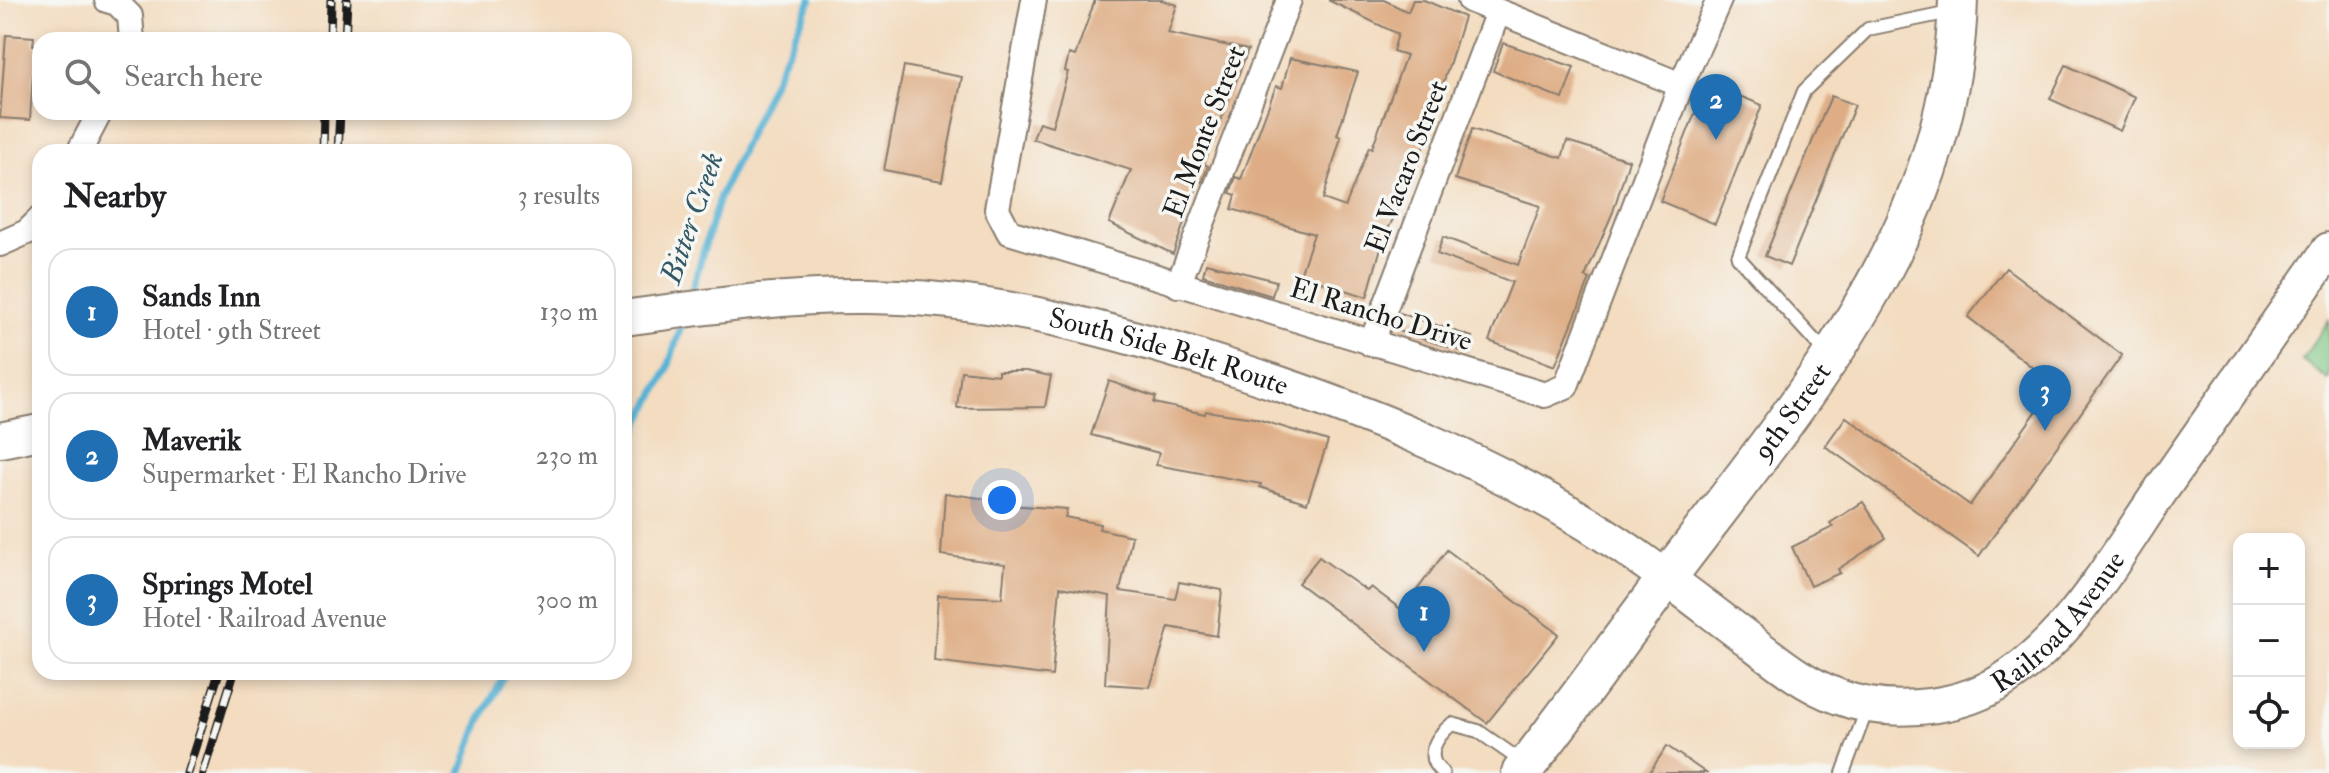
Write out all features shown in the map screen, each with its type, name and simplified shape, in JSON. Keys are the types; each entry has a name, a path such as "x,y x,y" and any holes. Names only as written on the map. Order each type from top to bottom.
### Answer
{"main road":[{"name":"9th Street","path":"1524,769 1831,358 1891,259 1919,194 1941,125 1957,46 1958,5"},
{"name":"Railroad Avenue","path":"1666,578 1804,681 1844,699 1869,704 1929,706 1985,691 2037,658 2083,601 2329,250"},
{"name":"South Side Belt Route","path":"632,317 787,298 868,296 960,301 1032,313 1204,359 1326,398 1492,471 1589,525 1666,578"},
{"path":"0,440 32,434"}],"street":[{"path":"107,0 117,3 134,19"},
{"name":"El Rancho Drive","path":"1034,0 997,209 1009,232 1545,395 1566,386 1681,85 1719,0"},
{"name":"El Monte Street","path":"1178,285 1289,0"},
{"path":"1470,0 1681,85"},
{"name":"El Vacaro Street","path":"1371,344 1498,12"},
{"path":"83,144 96,120"},
{"path":"0,244 32,227"}],"lane":[{"path":"1831,358 1738,257 1804,91 1868,29 1958,5"},
{"path":"1843,773 1869,704"},
{"path":"1443,773 1437,768 1432,752 1436,737 1452,724 1478,731 1524,769"}],"green space":[{"path":"2329,320 2329,380 2302,360"}],"building":[{"path":"1095,0 1162,0 1177,5 1168,33 1248,50 1204,164 1208,166 1202,182 1199,181 1173,254 1109,223 1131,170 1033,139 1039,122 1052,126 1068,72 1065,71 1069,54 1075,56"},
{"path":"1328,0 1384,0 1408,12 1413,0 1424,0 1464,17 1414,177 1384,237 1367,297 1300,275 1314,234 1232,209 1236,195 1230,193 1236,177 1241,179 1276,86 1282,88 1290,58 1358,72 1337,135 1341,137 1323,199 1345,207 1369,147 1372,148 1406,55 1393,51 1398,34"},
{"path":"6,35 32,37 30,120 0,118"},
{"path":"1503,43 1574,67 1563,99 1493,71"},
{"path":"2066,65 2135,97 2120,131 2050,99"},
{"path":"904,66 962,77 942,181 884,170"},
{"path":"1707,83 1762,105 1715,224 1660,201"},
{"path":"1831,96 1855,105 1789,266 1765,256"},
{"path":"1472,129 1562,158 1567,141 1629,160 1613,212 1585,277 1590,279 1555,366 1489,341 1512,282 1437,254 1443,237 1518,265 1540,206 1455,179"},
{"path":"1206,263 1276,281 1272,296 1203,275"},
{"path":"2006,268 2122,355 1979,556 1825,446 1846,417 1970,505 2055,385 1968,317"},
{"path":"1400,313 1472,337 1467,353 1395,330"},
{"path":"961,371 998,375 998,371 1026,371 1051,376 1045,407 957,408"},
{"path":"1109,381 1156,397 1154,403 1205,414 1206,411 1254,418 1328,441 1307,503 1260,487 1261,484 1156,465 1159,453 1091,435"},
{"path":"945,493 994,500 994,504 1067,509 1065,517 1100,524 1099,529 1132,536 1120,591 1175,599 1179,582 1222,590 1217,636 1169,627 1150,687 1105,684 1110,596 1060,587 1052,676 934,661 938,595 1002,598 1005,564 941,555"},
{"path":"1863,502 1886,538 1838,569 1840,573 1810,586 1792,547 1833,527 1830,523"},
{"path":"1447,550 1559,634 1487,723 1298,583 1319,557 1367,591 1371,587 1402,610"},
{"path":"1667,746 1706,773 1649,773"}],"waterway":[{"name":"Bitter Creek","path":"689,300 719,198 811,0"},
{"name":"Bitter Creek","path":"632,438 667,371 683,320"},
{"name":"Bitter Creek","path":"461,773 480,721 502,680"}],"railway":[{"path":"330,32 331,0"},
{"path":"345,32 347,0"},
{"path":"323,144 324,120"},
{"path":"338,144 340,120"},
{"path":"187,773 216,680"},
{"path":"203,773 232,680"}],"place":[{"name":"Maverik","path":"1716,140"},
{"name":"Springs Motel","path":"2045,431"},
{"name":"Sands Inn","path":"1424,652"}]}
